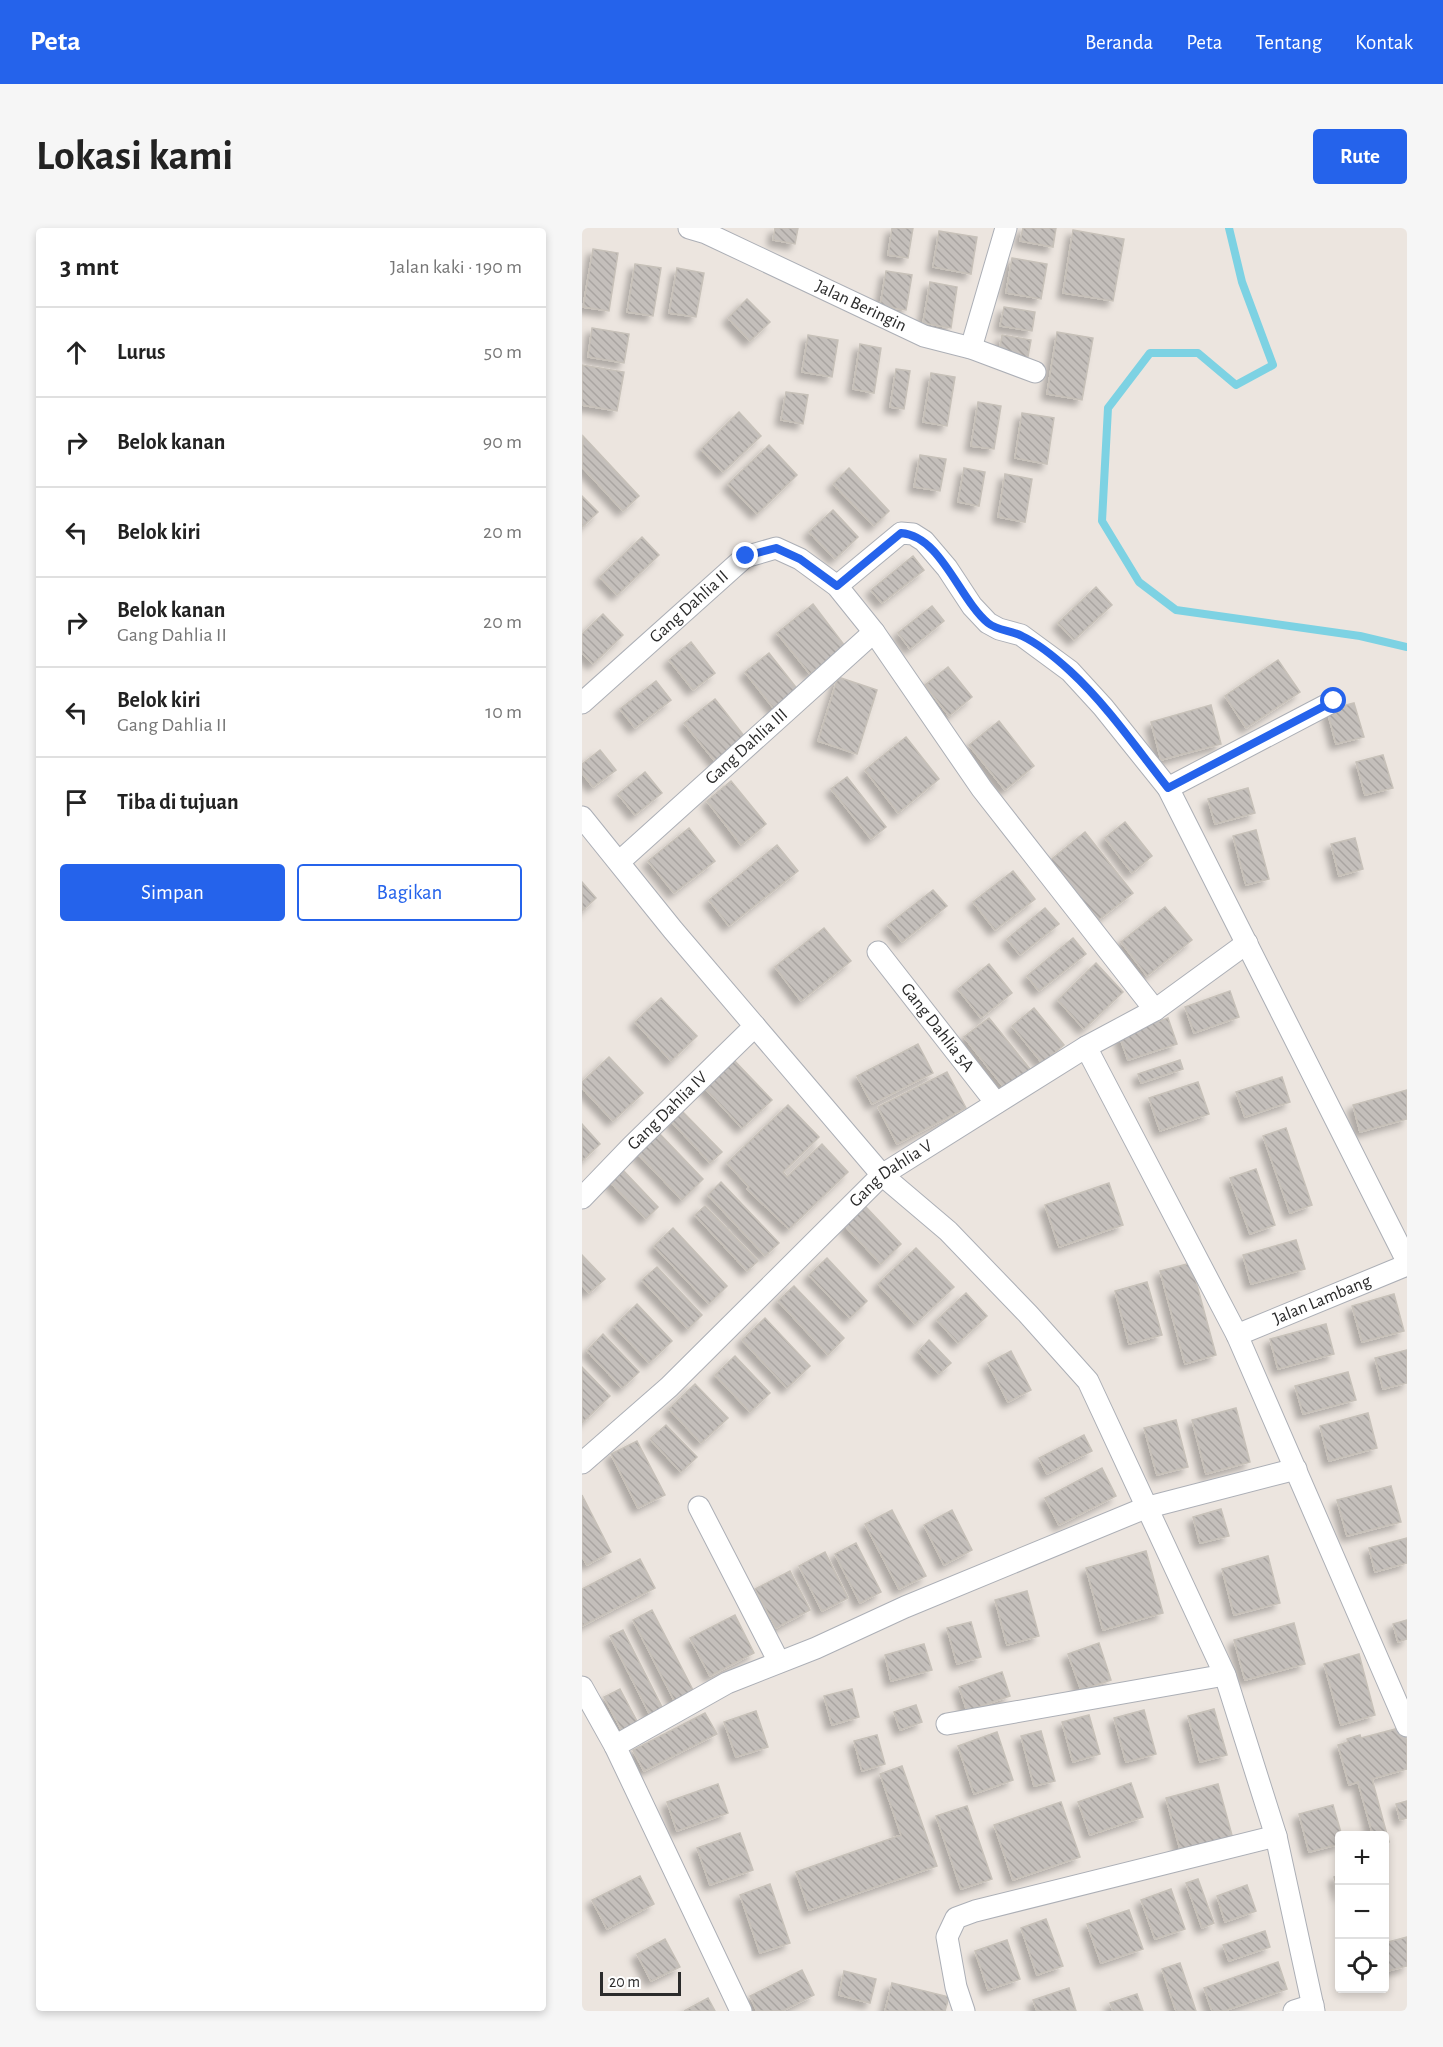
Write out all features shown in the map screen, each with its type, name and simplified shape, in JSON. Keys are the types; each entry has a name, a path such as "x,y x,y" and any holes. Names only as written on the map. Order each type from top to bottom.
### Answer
{"street":[{"name":"Jalan Beringin","path":"689,228 706,233 924,336 971,348 1035,372"},
{"path":"971,348 1006,228"},
{"path":"837,586 901,533 913,534 924,541 947,568 972,606 988,623 999,629 1021,635 1070,671 1103,707 1168,788 1407,1263"},
{"name":"Gang Dahlia II","path":"582,703 746,556 776,548 800,559 837,586 874,632 982,789 1155,1010"},
{"name":"Gang Dahlia III","path":"620,862 874,632"},
{"path":"1168,788 1334,701"},
{"path":"582,817 673,930 882,1174 948,1231 1028,1314 1088,1381 1145,1508 1225,1675 1276,1836 1307,2009"},
{"name":"Gang Dahlia V","path":"582,1463 669,1388 882,1174 1086,1047 1155,1010 1247,943"},
{"name":"Gang Dahlia 5A","path":"878,952 996,1103"},
{"name":"Gang Dahlia IV","path":"582,1198 754,1026"},
{"path":"1086,1047 1237,1335 1407,1726"},
{"name":"Jalan Lambang","path":"1237,1335 1407,1263"},
{"path":"615,1746 727,1683 1145,1508 1296,1469"},
{"path":"699,1507 779,1662"},
{"path":"947,1724 1225,1675"},
{"path":"582,1687 615,1746 741,2011"},
{"path":"964,2011 956,1987 947,1937 956,1918 975,1911 1276,1836"}],"building":[{"path":"775,228 798,228 795,244 773,240"},
{"path":"892,228 913,228 908,258 888,255"},
{"path":"1023,228 1056,228 1053,247 1020,241"},
{"path":"1073,230 1124,239 1113,301 1063,293"},
{"path":"939,231 977,237 971,274 933,267"},
{"path":"593,249 618,253 609,311 583,307"},
{"path":"1012,258 1047,264 1041,299 1006,293"},
{"path":"635,264 661,268 653,316 627,312"},
{"path":"677,268 704,273 696,317 669,313"},
{"path":"886,271 912,275 906,310 880,306"},
{"path":"930,282 957,287 951,328 923,323"},
{"path":"747,299 770,322 750,341 728,318"},
{"path":"1004,307 1035,312 1032,331 1000,326"},
{"path":"592,328 629,334 624,363 588,357"},
{"path":"1057,332 1093,338 1082,400 1047,394"},
{"path":"808,335 838,340 832,377 802,372"},
{"path":"1002,335 1031,340 1027,362 998,357"},
{"path":"860,344 881,348 874,393 853,389"},
{"path":"582,365 624,372 617,411 582,405"},
{"path":"896,369 910,371 904,409 890,407"},
{"path":"931,373 955,377 947,426 923,422"},
{"path":"786,392 808,395 803,424 781,420"},
{"path":"978,402 1001,406 994,449 971,446"},
{"path":"739,412 761,436 723,472 701,449"},
{"path":"1022,413 1054,418 1047,464 1015,458"},
{"path":"583,436 639,496 623,511 582,467"},
{"path":"769,445 797,475 757,514 728,484"},
{"path":"920,455 946,459 940,491 914,487"},
{"path":"849,468 889,511 874,526 833,484"},
{"path":"964,468 985,472 979,506 958,502"},
{"path":"1005,474 1032,479 1025,522 998,517"},
{"path":"582,496 598,512 582,527"},
{"path":"833,510 858,537 835,559 809,532"},
{"path":"642,537 659,555 617,595 600,577"},
{"path":"913,556 924,570 882,603 871,590"},
{"path":"1096,587 1112,605 1074,640 1058,623"},
{"path":"813,604 845,646 810,674 777,633"},
{"path":"932,606 944,621 910,649 898,633"},
{"path":"603,614 623,635 593,664 582,653 582,634"},
{"path":"691,642 715,673 693,690 669,660"},
{"path":"769,653 802,695 778,714 745,672"},
{"path":"1278,660 1300,692 1246,728 1225,696"},
{"path":"948,667 972,697 949,716 925,685"},
{"path":"838,677 877,690 857,754 818,741"},
{"path":"656,681 671,700 635,728 620,709"},
{"path":"715,699 748,741 718,765 684,723"},
{"path":"1354,703 1364,737 1336,744 1327,710"},
{"path":"1211,705 1221,744 1161,760 1151,722"},
{"path":"999,721 1034,766 1005,790 969,745"},
{"path":"906,737 939,779 898,813 865,770"},
{"path":"600,750 616,770 593,787 582,773 582,764"},
{"path":"1383,755 1393,788 1365,795 1356,762"},
{"path":"645,772 662,793 635,815 618,794"},
{"path":"847,777 886,827 871,839 831,789"},
{"path":"731,781 766,824 741,845 707,801"},
{"path":"1248,788 1255,813 1215,824 1208,799"},
{"path":"1125,822 1152,856 1132,873 1105,838"},
{"path":"689,828 715,861 674,893 648,861"},
{"path":"1256,830 1269,879 1246,885 1233,836"},
{"path":"1085,832 1133,893 1096,922 1048,862"},
{"path":"1355,838 1363,869 1339,876 1331,844"},
{"path":"777,845 798,871 729,926 709,900"},
{"path":"1013,871 1035,899 995,930 973,902"},
{"path":"582,882 596,898 582,911"},
{"path":"933,890 947,906 902,942 888,925"},
{"path":"1165,907 1192,940 1147,976 1121,942"},
{"path":"1045,908 1059,924 1020,955 1007,939"},
{"path":"824,928 851,961 801,1001 775,967"},
{"path":"1073,938 1086,954 1039,991 1027,976"},
{"path":"1096,963 1123,992 1084,1029 1058,1000"},
{"path":"989,964 1012,993 981,1018 958,989"},
{"path":"1230,991 1239,1017 1194,1033 1185,1007"},
{"path":"661,998 697,1036 671,1061 635,1022"},
{"path":"1034,1008 1064,1045 1042,1063 1012,1026"},
{"path":"989,1018 1030,1069 1005,1089 964,1037"},
{"path":"1168,1018 1177,1044 1128,1060 1119,1035"},
{"path":"918,1044 933,1073 872,1104 857,1076"},
{"path":"609,1057 643,1093 613,1121 582,1088 582,1082"},
{"path":"731,1057 772,1100 742,1128 702,1085"},
{"path":"1180,1060 1183,1069 1141,1083 1138,1074"},
{"path":"947,1072 966,1108 897,1144 878,1107"},
{"path":"1282,1077 1290,1102 1245,1117 1236,1092"},
{"path":"1198,1082 1209,1114 1160,1131 1149,1098"},
{"path":"1407,1090 1407,1119 1360,1132 1353,1105"},
{"path":"788,1105 819,1137 783,1172 787,1177 822,1144 848,1172 789,1229 747,1189 749,1187 727,1163"},
{"path":"681,1110 722,1152 710,1163 670,1120"},
{"path":"582,1124 600,1144 582,1161"},
{"path":"1286,1128 1312,1205 1290,1213 1263,1136"},
{"path":"658,1132 703,1179 682,1200 636,1152"},
{"path":"621,1168 658,1207 646,1219 608,1180"},
{"path":"1256,1169 1275,1225 1250,1234 1230,1178"},
{"path":"721,1182 779,1243 765,1256 708,1195"},
{"path":"1109,1183 1123,1225 1059,1247 1045,1205"},
{"path":"705,1206 758,1261 747,1271 695,1215"},
{"path":"865,1206 901,1244 881,1264 844,1225"},
{"path":"673,1228 727,1286 709,1304 654,1246"},
{"path":"1296,1240 1305,1269 1251,1284 1243,1255"},
{"path":"916,1248 954,1287 915,1324 878,1284"},
{"path":"582,1255 605,1279 589,1293 582,1285"},
{"path":"827,1258 867,1301 850,1318 809,1275"},
{"path":"1191,1263 1216,1355 1185,1364 1160,1271"},
{"path":"657,1267 702,1315 688,1329 642,1280"},
{"path":"1147,1282 1162,1335 1129,1344 1115,1291"},
{"path":"794,1286 844,1338 828,1355 778,1301"},
{"path":"966,1293 987,1316 958,1343 937,1320"},
{"path":"1394,1294 1404,1331 1362,1342 1352,1306"},
{"path":"637,1304 672,1341 649,1363 614,1326"},
{"path":"765,1318 810,1366 787,1388 742,1340"},
{"path":"1326,1324 1334,1354 1278,1369 1270,1339"},
{"path":"603,1334 639,1372 622,1388 587,1351"},
{"path":"929,1340 951,1363 939,1374 918,1352"},
{"path":"1407,1350 1407,1383 1383,1389 1375,1358"},
{"path":"1011,1351 1031,1390 1008,1402 988,1363"},
{"path":"735,1356 770,1393 750,1412 715,1375"},
{"path":"582,1367 610,1396 582,1423"},
{"path":"1348,1372 1356,1400 1303,1414 1295,1386"},
{"path":"695,1384 728,1418 701,1443 669,1409"},
{"path":"1236,1408 1250,1462 1206,1474 1192,1420"},
{"path":"1368,1413 1377,1448 1329,1461 1320,1426"},
{"path":"1176,1420 1188,1467 1157,1475 1144,1428"},
{"path":"666,1425 697,1457 681,1472 650,1439"},
{"path":"1084,1435 1092,1451 1047,1474 1039,1458"},
{"path":"637,1441 665,1495 638,1508 611,1454"},
{"path":"1102,1468 1116,1496 1059,1525 1045,1498"},
{"path":"1391,1486 1401,1522 1347,1536 1337,1500"},
{"path":"582,1495 611,1552 587,1565 582,1556"},
{"path":"1221,1509 1229,1536 1200,1543 1193,1517"},
{"path":"892,1510 926,1576 899,1589 865,1524"},
{"path":"952,1510 972,1550 944,1565 924,1525"},
{"path":"1407,1538 1407,1563 1375,1572 1369,1548"},
{"path":"856,1543 881,1592 860,1603 835,1554"},
{"path":"1146,1551 1163,1613 1103,1630 1086,1568"},
{"path":"825,1552 848,1598 822,1611 799,1566"},
{"path":"1268,1556 1280,1603 1234,1615 1222,1569"},
{"path":"640,1559 655,1588 582,1626 582,1589"},
{"path":"790,1571 810,1610 776,1628 755,1589"},
{"path":"1027,1591 1039,1636 1007,1645 995,1600"},
{"path":"652,1610 695,1694 676,1704 633,1620"},
{"path":"735,1615 754,1653 710,1676 690,1638"},
{"path":"1407,1620 1407,1639 1398,1642 1393,1624"},
{"path":"971,1622 981,1657 957,1664 947,1628"},
{"path":"1294,1623 1305,1664 1245,1680 1234,1640"},
{"path":"623,1630 663,1709 650,1715 610,1636"},
{"path":"1099,1643 1111,1680 1081,1690 1068,1654"},
{"path":"924,1644 932,1670 891,1681 885,1655"},
{"path":"1359,1654 1375,1715 1341,1725 1324,1664"},
{"path":"1002,1672 1010,1696 967,1711 959,1687"},
{"path":"620,1689 638,1723 622,1731 604,1697"},
{"path":"852,1689 859,1717 832,1725 824,1696"},
{"path":"916,1705 922,1722 900,1730 894,1712"},
{"path":"1214,1709 1227,1755 1200,1762 1188,1716"},
{"path":"1144,1710 1156,1754 1126,1762 1114,1718"},
{"path":"756,1711 768,1747 736,1757 724,1722"},
{"path":"705,1713 717,1734 644,1771 633,1750"},
{"path":"1089,1715 1100,1754 1073,1762 1062,1722"},
{"path":"1403,1727 1407,1742 1407,1769 1372,1779 1386,1831 1372,1831 1358,1782 1349,1785 1338,1745 1360,1735 1361,1738"},
{"path":"1041,1731 1055,1781 1034,1786 1021,1736"},
{"path":"997,1732 1013,1780 974,1794 958,1746"},
{"path":"877,1735 885,1764 862,1771 854,1741"},
{"path":"902,1766 937,1866 809,1910 796,1872 901,1835 880,1774"},
{"path":"1131,1783 1143,1817 1090,1835 1078,1802"},
{"path":"718,1784 728,1813 677,1831 667,1802"},
{"path":"1218,1784 1233,1839 1181,1853 1166,1798"},
{"path":"1407,1801 1407,1818 1400,1820 1396,1804"},
{"path":"1061,1802 1080,1857 1013,1880 994,1825"},
{"path":"1333,1805 1341,1831 1335,1831 1335,1845 1309,1852 1299,1814"},
{"path":"967,1806 992,1879 961,1889 936,1816"},
{"path":"740,1833 753,1870 710,1885 697,1848"},
{"path":"640,1876 654,1904 607,1929 592,1900"},
{"path":"1198,1879 1214,1923 1202,1928 1186,1883"},
{"path":"770,1884 790,1943 760,1953 740,1895"},
{"path":"1247,1885 1256,1911 1225,1922 1217,1896"},
{"path":"1171,1889 1185,1929 1155,1939 1141,1900"},
{"path":"1129,1910 1143,1949 1101,1963 1087,1924"},
{"path":"1046,1919 1063,1966 1037,1975 1021,1928"},
{"path":"1265,1931 1270,1947 1229,1961 1223,1945"},
{"path":"1407,1937 1407,1966 1389,1971 1389,1942"},
{"path":"665,1939 680,1967 651,1981 637,1954"},
{"path":"1007,1940 1020,1979 988,1990 975,1951"},
{"path":"1278,1962 1287,1989 1224,2011 1212,2011 1204,1988"},
{"path":"1180,1963 1196,2011 1176,2011 1162,1969"},
{"path":"802,1970 814,1995 782,2011 757,2011 750,1996"},
{"path":"844,1971 876,1979 870,2003 839,1995"},
{"path":"892,1983 949,1997 945,2011 885,2011"},
{"path":"1069,1988 1076,2011 1037,2011 1033,2000"},
{"path":"1137,1994 1143,2011 1113,2011 1110,2003"},
{"path":"708,1998 715,2011 684,2011"}],"waterway":[{"path":"1229,228 1242,282 1273,365 1236,385 1198,353 1150,353 1108,408 1102,521 1139,582 1176,610 1360,636 1407,647"}],"route":[{"path":"746,556 776,548 800,559 837,586 901,533 913,534 924,541 947,568 972,606 988,623 999,629 1021,635 1070,671 1103,707 1168,788 1334,701"}]}
